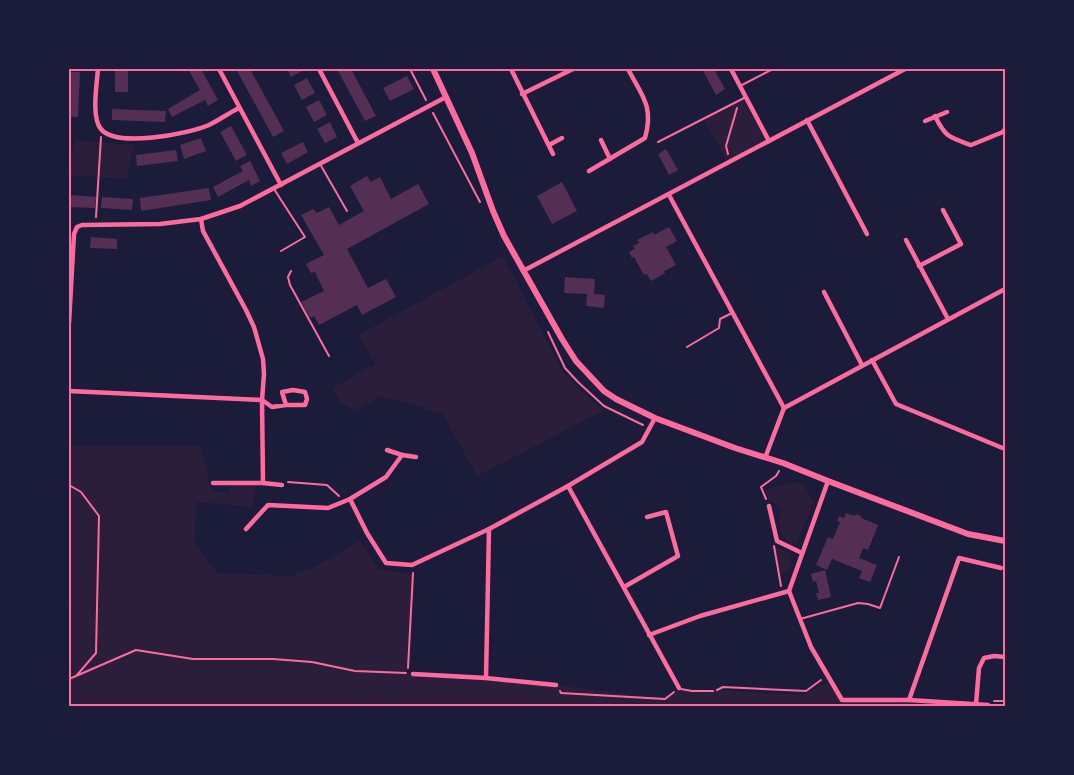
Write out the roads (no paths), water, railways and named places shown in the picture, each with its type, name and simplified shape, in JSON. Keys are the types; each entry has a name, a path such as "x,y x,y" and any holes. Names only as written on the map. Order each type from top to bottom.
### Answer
{"main road":[{"path":"433,69 472,152 493,212 523,271 576,361 604,391 655,418 783,463 968,534 1005,541"}],"street":[{"path":"98,69 96,120 101,130 113,137 140,138 189,132 210,125 239,108"},
{"path":"219,69 281,185"},
{"path":"319,69 358,143"},
{"path":"511,69 554,154"},
{"path":"522,94 573,69"},
{"path":"589,171 644,138 648,124 648,107 628,69"},
{"path":"731,69 769,141"},
{"path":"523,271 905,69"},
{"path":"69,323 74,234 77,228 82,225 160,224 201,219 240,206 446,97"},
{"path":"926,121 947,112"},
{"path":"935,116 941,128 950,138 971,145 1003,132 1005,129"},
{"path":"807,120 867,234"},
{"path":"549,145 562,138"},
{"path":"601,140 610,159"},
{"path":"668,195 784,408"},
{"path":"919,266 961,244 943,210"},
{"path":"201,219 203,231 230,277 254,326 263,359 263,483"},
{"path":"906,240 948,320"},
{"path":"765,458 784,408 1005,289"},
{"path":"824,292 862,365"},
{"path":"872,360 896,404 1005,449"},
{"path":"69,391 262,400 272,407 286,405 305,406 307,399 305,392 293,390 282,392 286,405"},
{"path":"347,500 386,563 412,565 489,528 568,486 642,442 655,418"},
{"path":"387,450 416,457"},
{"path":"246,529 268,505 328,508 347,500 386,477 402,455"},
{"path":"828,481 789,591 811,647 842,700 909,700 988,705"},
{"path":"213,483 282,485"},
{"path":"568,486 678,688"},
{"path":"769,506 777,540 802,553"},
{"path":"624,587 678,556 666,512 647,517"},
{"path":"486,678 489,528"},
{"path":"909,700 959,558 1001,568"},
{"path":"649,635 700,616 789,591"},
{"path":"976,704 979,668 984,658 1005,656"},
{"path":"410,673 556,685"}],"lane":[{"path":"740,86 773,69"},
{"path":"658,142 746,97"},
{"path":"320,164 347,211"},
{"path":"274,189 305,237 281,251"},
{"path":"291,271 288,277 290,285 329,356"},
{"path":"687,347 715,332 719,328 720,319 732,312"},
{"path":"800,619 862,602 880,608 899,558"},
{"path":"678,688 692,691 713,691"}]}
